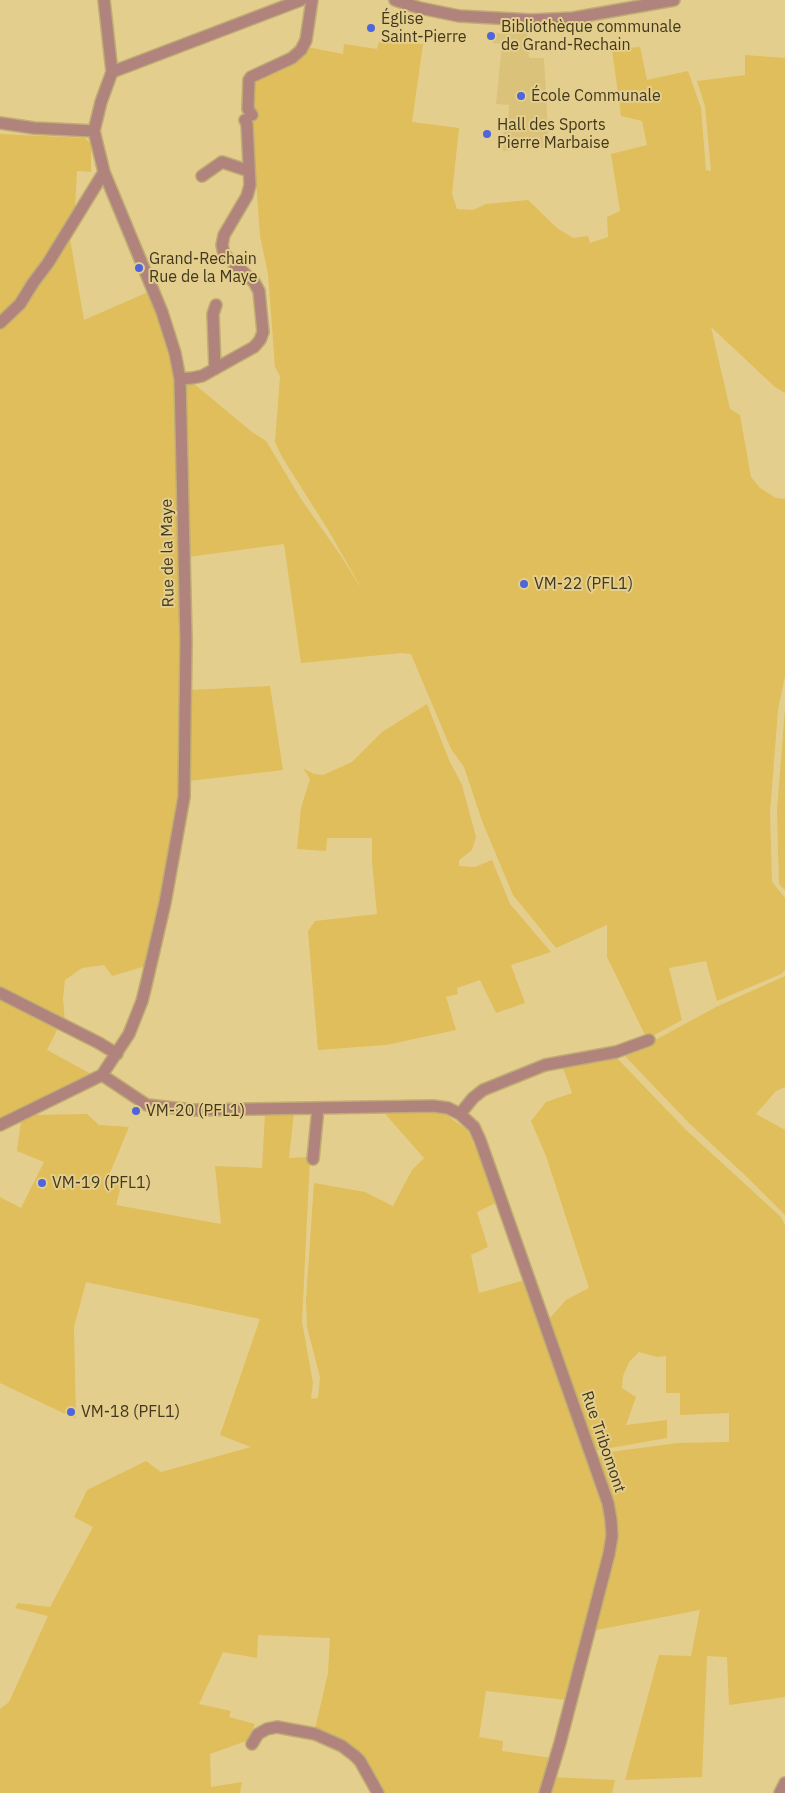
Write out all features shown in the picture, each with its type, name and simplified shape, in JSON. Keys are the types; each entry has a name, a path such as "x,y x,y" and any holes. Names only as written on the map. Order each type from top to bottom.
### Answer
{"street":[{"path":"0,123 34,128 94,132 101,102 112,72 104,0"},
{"path":"112,72 301,0"},
{"path":"180,379 192,378 215,369 254,347 260,340 263,332 259,291 254,282 224,254 222,245 224,235 247,196 250,185 247,124 248,80 250,77 292,58 301,50 306,40 312,0"},
{"path":"395,0 420,8 459,16 532,20 573,18 674,0"},
{"name":"Rue de la Maye","path":"94,132 104,172 162,312 175,353 180,379 186,641 184,796 164,903 142,1001 129,1034 102,1075"},
{"path":"202,176 222,162 249,171"},
{"path":"0,323 20,304 104,172"},
{"path":"215,369 213,314 216,305"},
{"path":"0,993 117,1054"},
{"path":"0,1126 102,1075 147,1105 193,1110 433,1106 448,1108 460,1114 482,1090 545,1064 616,1052 649,1040"},
{"path":"313,1159 318,1108"},
{"name":"Rue Tribomont","path":"460,1114 474,1127 480,1140 608,1503 611,1520 612,1536 609,1554 560,1743 545,1793"},
{"path":"252,1744 258,1734 267,1728 278,1727 315,1734 342,1746 355,1756 360,1761 378,1793"},
{"path":"780,1793 785,1783"}],"shaded area":[{"name":"École Communale","path":"504,27 527,28 529,58 544,58 549,147 503,151 504,124 508,124 509,105 496,104 502,44 493,43 494,32 503,34"},
{"path":"379,42 423,44 412,122 459,128 452,194 457,209 473,210 486,204 528,200 557,228 573,238 588,236 590,243 608,237 607,217 620,211 611,154 647,145 642,121 621,116 612,49 640,47 647,80 688,71 701,108 706,170 711,171 705,106 697,81 745,75 745,55 785,58 785,393 775,387 711,327 730,409 740,415 751,477 760,488 776,498 785,499 785,676 778,710 770,813 772,882 785,898 785,970 781,974 717,1001 706,961 669,968 682,1020 647,1039 607,957 607,925 556,948 513,895 482,821 464,767 451,749 411,654 401,653 301,663 284,544 188,557 187,385 193,383 252,432 266,441 301,499 364,593 330,533 282,457 275,442 280,376 275,367 268,274 260,236 249,84 307,47 343,54 344,44 377,49"},
{"path":"0,134 85,138 91,144 91,172 77,171 75,209 49,258 0,320"},
{"path":"69,233 84,320 148,292 157,315 176,381 182,780 177,820 146,966 112,976 104,965 82,968 65,980 63,998 65,1023 0,989 0,327"},
{"path":"270,686 283,770 189,781 190,690"},
{"path":"427,704 449,760 462,785 476,837 472,850 459,860 459,866 475,867 492,860 510,904 551,952 511,965 525,1003 496,1013 480,980 457,988 458,994 446,997 456,1030 386,1045 318,1050 308,931 315,921 377,914 372,862 372,838 327,838 326,851 297,849 301,808 310,779 303,768 314,774 323,775 352,762 382,732"},
{"path":"785,708 785,890 779,884 777,811"},
{"path":"785,976 785,1087 776,1091 756,1114 785,1130 785,1215 689,1123 623,1054 659,1038 716,1007"},
{"path":"0,995 59,1026 47,1050 91,1074 0,1120"},
{"path":"616,1057 685,1129 781,1217 785,1225 785,1697 729,1705 727,1657 707,1656 702,1777 625,1780 659,1655 691,1656 700,1610 591,1631 616,1547 597,1460 602,1453 678,1443 729,1442 729,1413 680,1415 680,1393 666,1393 666,1356 657,1357 639,1352 629,1362 623,1376 622,1388 636,1397 626,1425 667,1420 667,1438 593,1451 606,1508 607,1543 567,1700 486,1691 479,1737 503,1741 502,1751 551,1758 541,1793 382,1793 371,1774 315,1729 328,1673 330,1638 258,1635 257,1658 223,1652 199,1704 231,1711 229,1717 255,1724 249,1740 210,1754 211,1787 242,1782 240,1793 0,1793 0,1709 9,1702 48,1616 15,1608 18,1603 50,1607 93,1527 74,1517 87,1490 146,1461 161,1472 251,1447 220,1435 260,1319 86,1282 74,1327 76,1419 0,1383 0,1197 21,1208 44,1162 17,1151 21,1122 32,1115 87,1114 99,1125 129,1127 107,1180 121,1186 116,1205 221,1224 215,1166 262,1168 265,1113 294,1112 289,1158 310,1157 302,1322 313,1383 311,1399 318,1398 320,1377 307,1327 306,1300 314,1183 365,1192 393,1206 412,1170 424,1158 386,1115 389,1112 444,1113 467,1130 486,1168 498,1202 477,1212 488,1247 471,1255 479,1293 525,1280 541,1328 566,1300 589,1288 546,1156 531,1121 546,1102 572,1093 562,1065"},
{"path":"552,1777 615,1780 612,1793 548,1793"}],"place":[{"name":"Église Saint-Pierre","path":"371,28"},
{"name":"Bibliothèque communale de Grand-Rechain","path":"491,36"},
{"name":"École Communale","path":"521,96"},
{"name":"Hall des Sports Pierre Marbaise","path":"487,134"},
{"name":"Grand-Rechain Rue de la Maye","path":"139,268"},
{"name":"VM-22 (PFL1)","path":"524,584"},
{"name":"VM-20 (PFL1)","path":"136,1111"},
{"name":"VM-19 (PFL1)","path":"42,1183"},
{"name":"VM-18 (PFL1)","path":"71,1412"}]}
